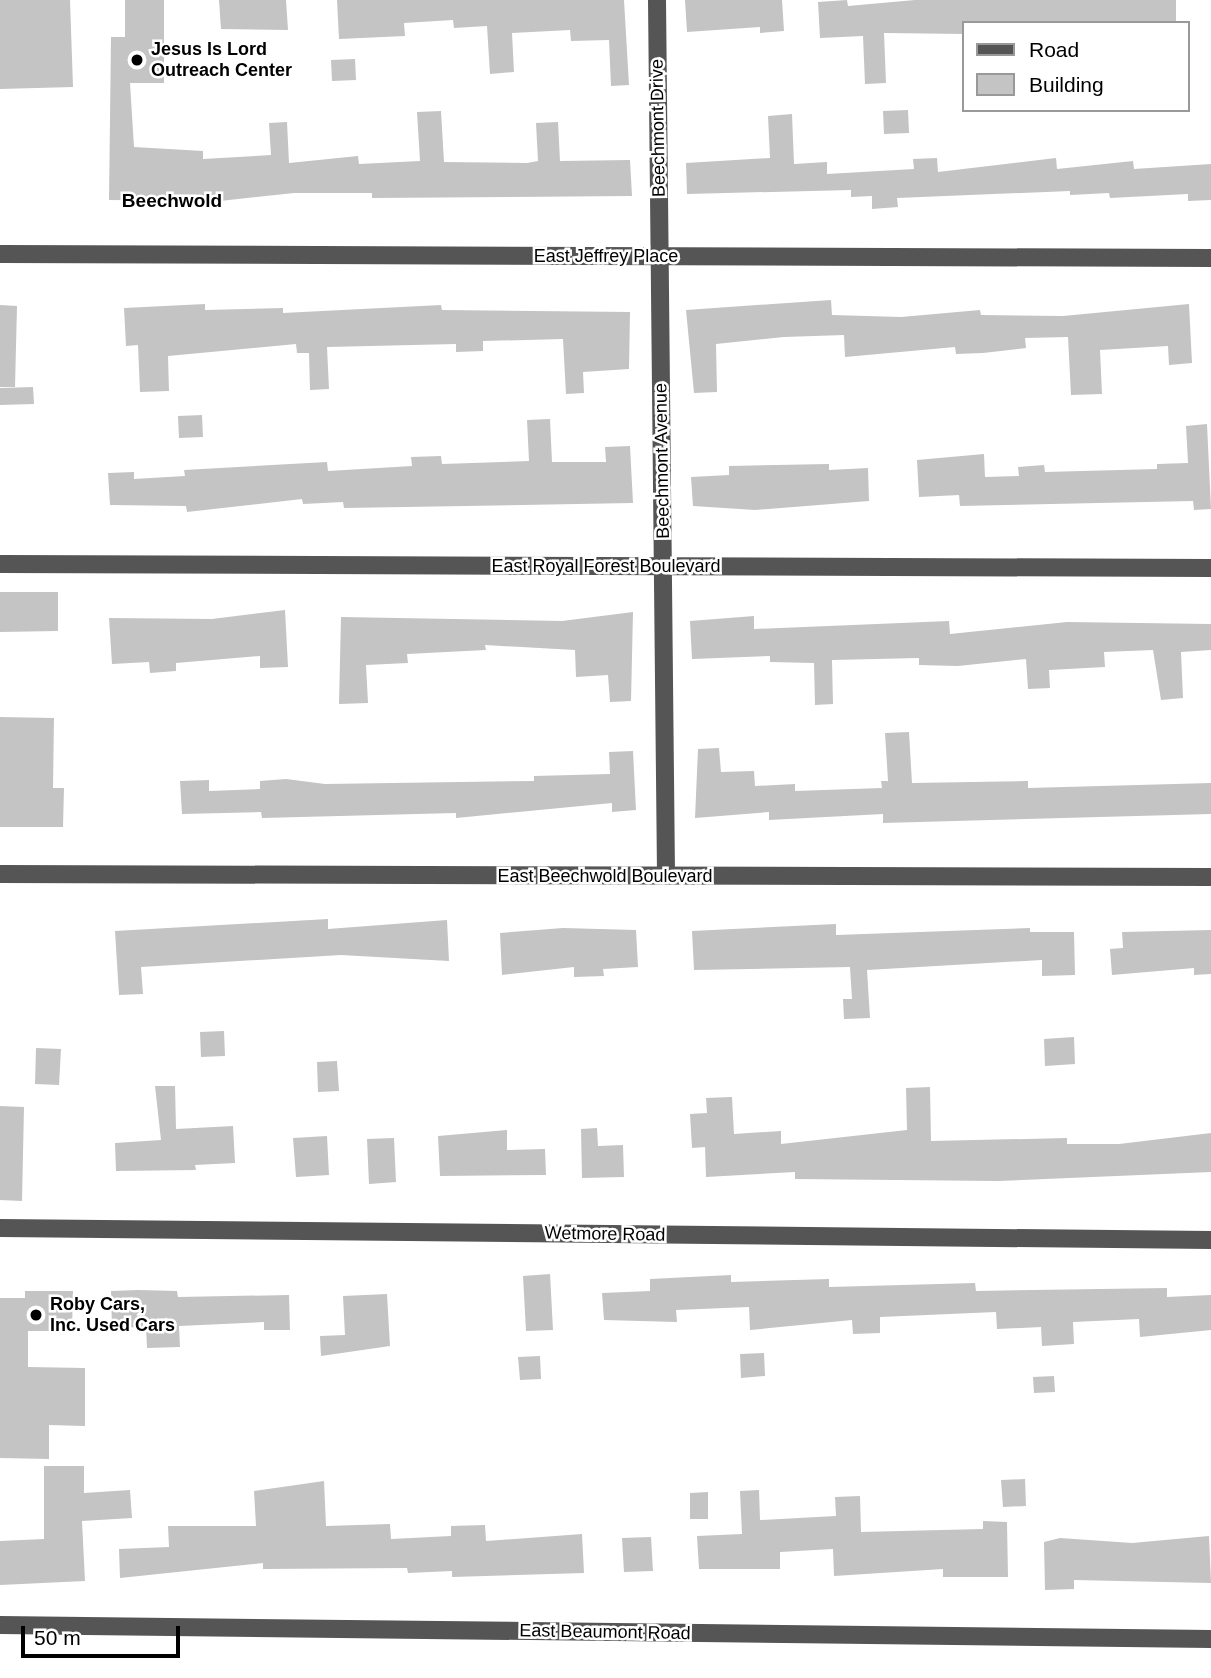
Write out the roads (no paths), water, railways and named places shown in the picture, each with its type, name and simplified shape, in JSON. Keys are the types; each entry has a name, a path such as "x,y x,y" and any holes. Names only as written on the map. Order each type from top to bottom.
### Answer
{"street":[{"name":"Beechmont Drive","path":"657,0 660,256"},
{"name":"East Jeffrey Place","path":"0,254 1211,258"},
{"name":"Beechmont Avenue","path":"660,256 666,876"},
{"name":"East Royal Forest Boulevard","path":"0,564 1211,568"},
{"name":"East Beechwold Boulevard","path":"0,874 1211,877"},
{"name":"Wetmore Road","path":"0,1228 1211,1240"},
{"name":"East Beaumont Road","path":"0,1625 1211,1639"}],"place":[{"name":"Jesus Is Lord Outreach Center","path":"137,60"},
{"name":"Roby Cars, Inc. Used Cars","path":"36,1315"}],"district":[{"name":"Beechwold","path":"172,201"}]}
